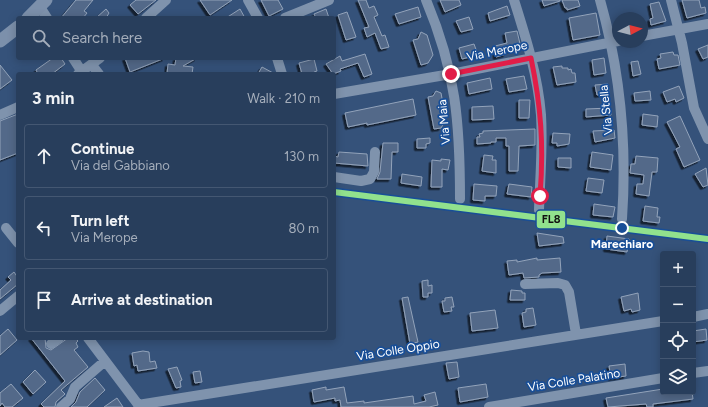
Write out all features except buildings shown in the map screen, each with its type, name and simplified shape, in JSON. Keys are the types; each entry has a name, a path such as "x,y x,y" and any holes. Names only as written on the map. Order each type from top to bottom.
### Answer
{"main road":[{"path":"30,16 43,3"},
{"path":"0,42 16,29"}],"street":[{"path":"148,16 166,0"},
{"path":"248,0 257,16"},
{"path":"290,16 328,0"},
{"name":"Via Maia","path":"426,0 437,28 451,74 459,132 460,199"},
{"path":"514,0 531,58 542,125 540,210"},
{"name":"Via Stella","path":"600,0 612,36"},
{"path":"670,0 679,30 694,108 708,139"},
{"path":"43,3 46,16"},
{"path":"648,35 708,24"},
{"name":"Via Merope","path":"336,94 451,74 612,42"},
{"name":"Via Stella","path":"615,48 623,137 622,219"},
{"path":"74,60 80,72"},
{"path":"277,60 281,72"},
{"path":"81,72 96,61 99,72"},
{"path":"0,116 16,108"},
{"path":"336,177 361,181 370,179 374,172 374,152"},
{"path":"6,228 16,240"},
{"path":"525,284 558,283 565,285 569,290 576,334"},
{"path":"0,310 16,298"},
{"path":"696,316 708,314"},
{"name":"Via Colle Oppio","path":"139,406 660,321"},
{"path":"89,340 139,406"},
{"path":"61,407 70,399 75,386 105,361"},
{"path":"696,373 708,371"},
{"name":"Via Colle Palatino","path":"489,407 660,378"}],"transit line":[{"name":"FL8","path":"336,192 708,239"}],"place":[{"name":"Marechiaro","path":"622,228"}],"route":[{"path":"451,74 531,58 541,116 542,169 540,196"}]}
